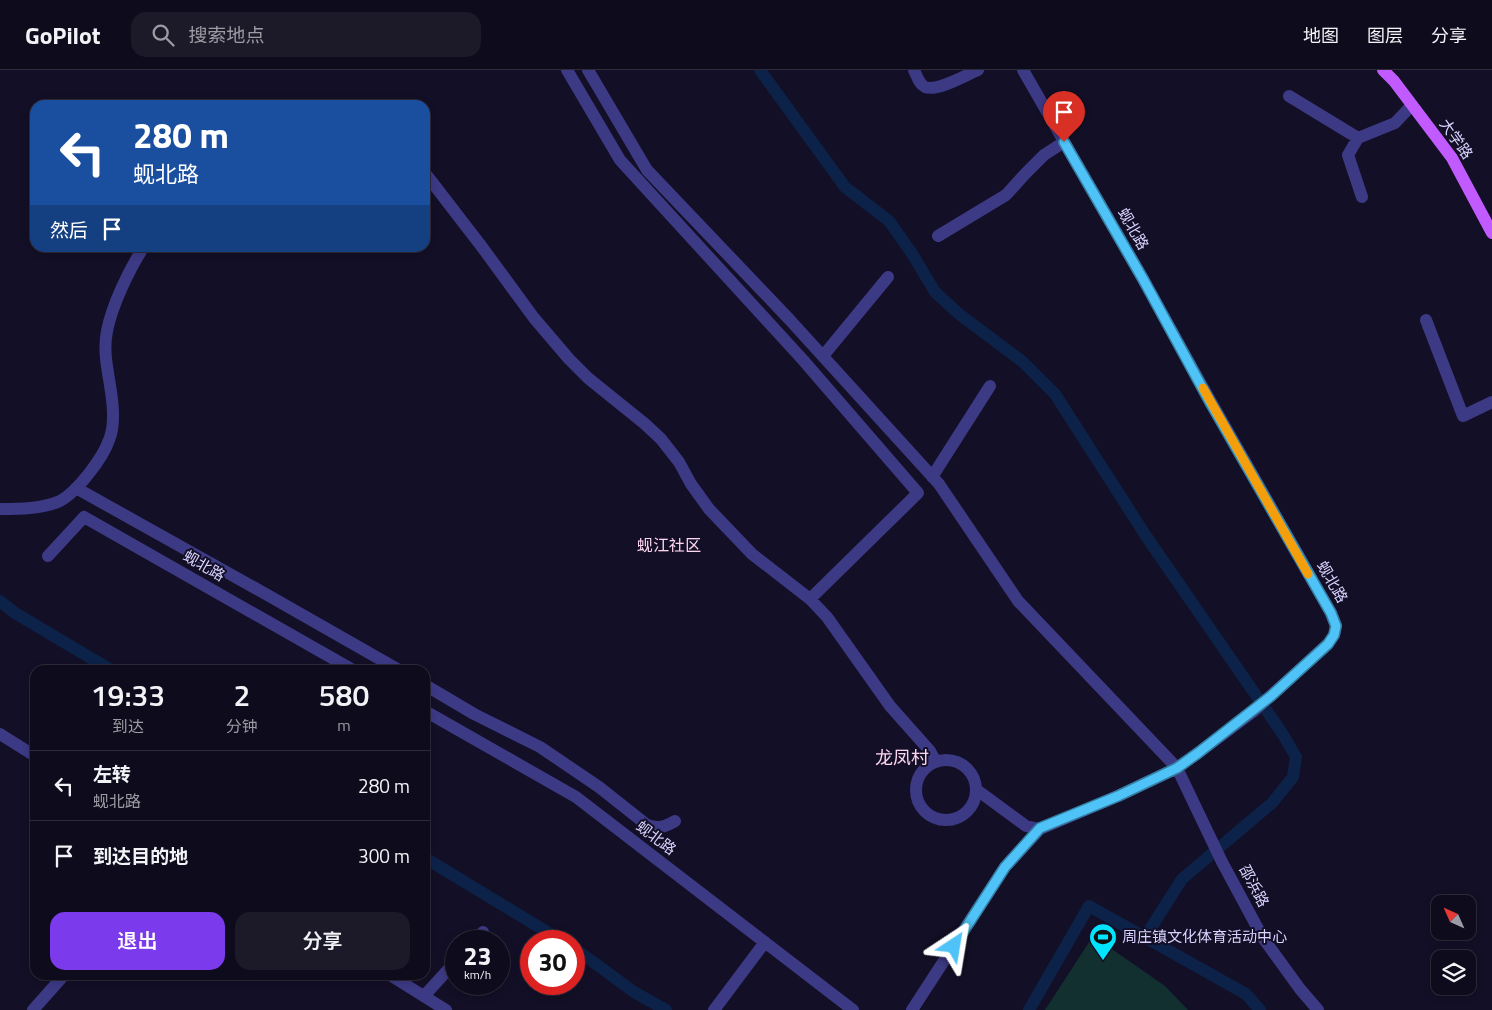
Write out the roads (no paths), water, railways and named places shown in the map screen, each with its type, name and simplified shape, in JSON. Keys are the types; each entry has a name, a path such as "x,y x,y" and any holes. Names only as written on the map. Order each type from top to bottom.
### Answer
{"main road":[{"name":"大学路","path":"1383,70 1394,81 1452,158 1492,233"}],"street":[{"path":"566,70 620,160 803,360 918,493 810,599"},
{"name":"邵浜路","path":"588,70 647,170 823,356 932,477 1018,601 1177,768 1222,862 1263,938 1295,983 1318,1010"},
{"path":"914,70 919,80 925,86 936,88 978,70"},
{"name":"蚬北路","path":"912,1010 1005,867 1040,828 1118,796 1177,768 1271,696 1328,644 1334,635 1336,626 1331,613 1143,279 1023,70"},
{"path":"1289,96 1358,138"},
{"path":"1362,197 1348,154 1358,138 1395,123 1412,105"},
{"path":"938,236 1006,195 1044,155 1064,142"},
{"path":"430,179 477,239 534,318 569,359 588,378 661,439 679,462 709,508 752,554 810,599 827,617 890,706 930,752 936,762"},
{"path":"0,509 42,506 60,500 76,488 99,460 110,439 113,417 105,358 107,331 128,276 141,252"},
{"path":"823,356 888,277"},
{"path":"1426,320 1463,416 1492,402"},
{"path":"932,477 990,386"},
{"path":"76,488 390,665"},
{"name":"蚬北路","path":"48,556 84,516 344,665"},
{"path":"430,688 474,714 540,747 598,787 647,825 656,828 667,826 675,821"},
{"name":"蚬北路","path":"430,714 576,797 853,1010"},
{"path":"0,734 30,753"},
{"path":"943,760 956,761 967,767 974,777 977,790 975,802 967,813 956,819 944,821 931,817 922,808 916,797 916,784 921,772 931,764 943,760"},
{"path":"977,790 1026,826 1040,828"},
{"path":"715,1009 766,942"},
{"path":"424,996 445,973"},
{"path":"33,1010 60,980"},
{"path":"398,980 446,1010"}],"waterway":[{"path":"760,70 845,187 889,221 911,252 935,292 959,314 1023,362 1055,394 1146,536 1282,733 1296,757 1293,777 1272,803 1182,879 1145,937"},
{"path":"0,601 15,613 103,665"},
{"path":"430,861 544,930"},
{"path":"1029,1010 1089,906 1246,994 1260,1010"},
{"path":"585,956 634,992 666,1010"}],"place":[{"name":"周庄镇文化体育活动中心","path":"1103,961"}],"district":[{"name":"蚬江社区","path":"669,545"},
{"name":"龙凤村","path":"902,758"}]}
